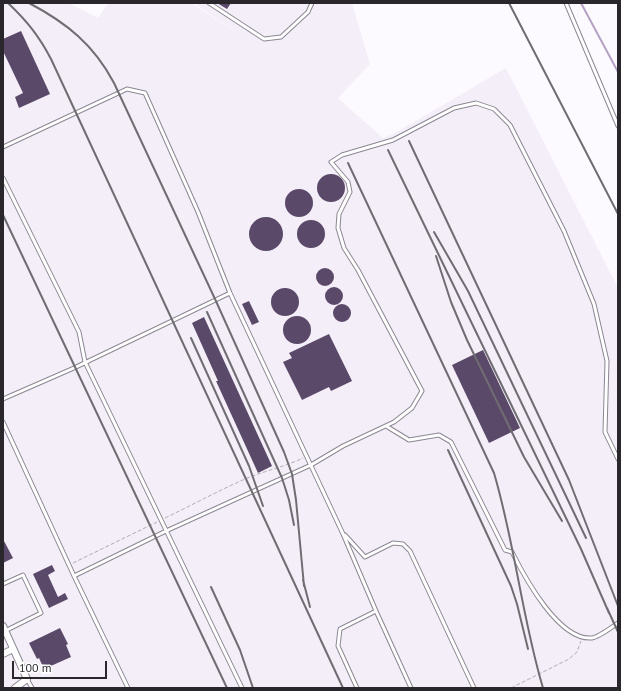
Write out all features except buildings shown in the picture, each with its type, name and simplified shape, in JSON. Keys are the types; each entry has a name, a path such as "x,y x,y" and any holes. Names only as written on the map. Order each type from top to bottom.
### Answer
{"street":[{"path":"4,628 27,679 15,688"},
{"path":"3,654 13,649"}],"lane":[{"path":"209,3 264,39 281,37 308,12 312,3"},
{"path":"566,3 618,126"},
{"path":"3,147 127,89 145,93 198,212 230,293 343,534 411,688"},
{"path":"74,576 166,531 311,465 343,446 394,422 412,408 422,391 358,270 344,248 338,228 339,214 350,192 348,182 331,162 342,155 393,140 454,108 476,103 494,109 510,125 564,231 594,304 607,361 605,432 618,459"},
{"path":"3,178 79,332 86,362 242,688"},
{"path":"3,399 172,322 230,293"},
{"path":"3,422 74,576 128,688"},
{"path":"386,426 409,440 439,435 451,442 505,550 512,552 521,571 536,595 564,628 582,638 594,638 618,623"},
{"path":"343,534 365,557 393,543 403,544 410,551 474,688"},
{"path":"3,584 23,575 41,613 4,628"},
{"path":"357,688 338,646 340,629 376,611"},
{"path":"27,679 32,688"}],"path":[{"path":"69,565 245,479 274,468 285,466 307,456"},
{"path":"511,688 569,659 577,652 582,638"}],"shaded area":[{"path":"3,3 69,3 98,18 108,3 191,3 250,41 193,3 352,3 370,64 338,98 383,138 395,133 506,68 618,288 618,688 3,688"}],"waterway":[{"path":"581,3 618,72"}],"railway":[{"path":"8,3 32,29 51,59 343,688"},
{"path":"29,3 56,19 78,36 98,57 114,83 215,299 284,452 292,474 296,500 304,586"},
{"path":"509,3 618,214"},
{"path":"409,141 569,480 618,606"},
{"path":"388,150 581,549 609,613"},
{"path":"348,163 494,473 508,527 529,635 543,688"},
{"path":"3,215 227,688"},
{"path":"434,232 468,291 586,538"},
{"path":"436,256 451,302 467,340 524,457 562,521"},
{"path":"207,312 282,478 289,500 294,525"},
{"path":"191,338 249,466 263,506"},
{"path":"448,450 511,586 528,649"},
{"path":"303,580 310,607"},
{"path":"211,587 240,650 253,688"},
{"path":"607,608 618,632"}]}
